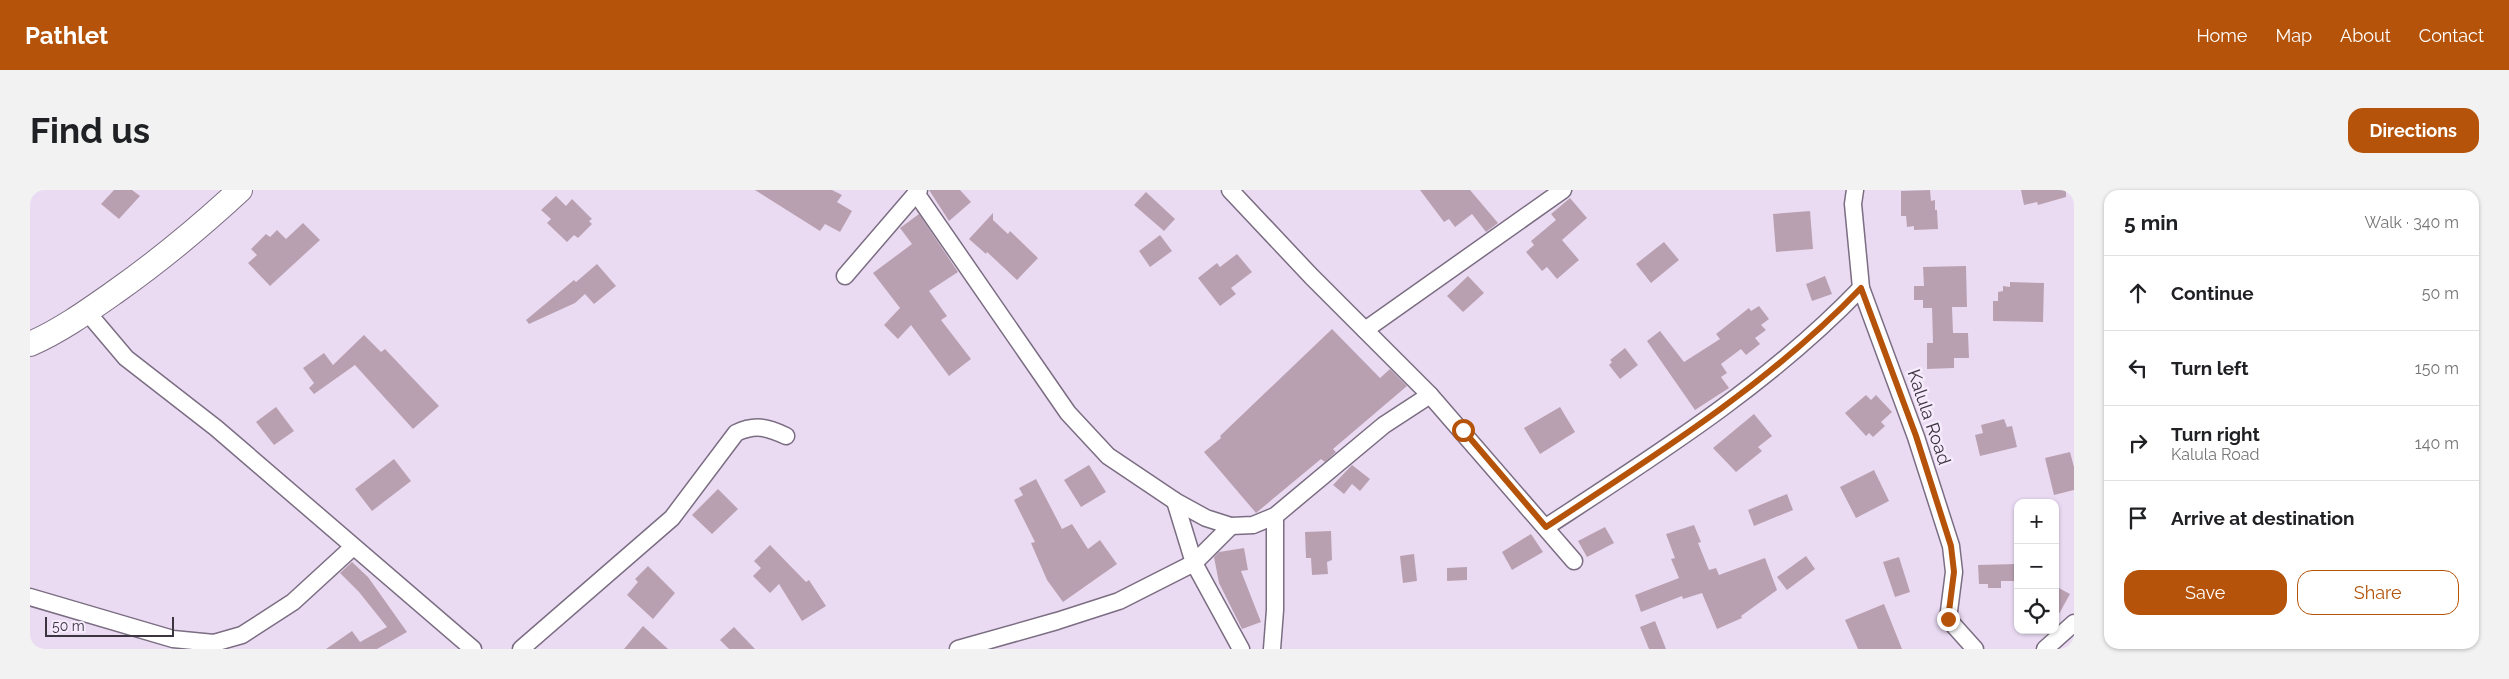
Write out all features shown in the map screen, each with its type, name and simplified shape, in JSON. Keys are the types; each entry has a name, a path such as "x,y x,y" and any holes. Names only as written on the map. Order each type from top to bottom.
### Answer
{"street":[{"path":"30,344 87,312 144,271 203,224 240,190"},
{"path":"1230,190 1365,330 1430,394 1574,561"},
{"path":"1365,330 1563,190"},
{"name":"Kalula Road","path":"1855,190 1853,204 1861,288 1916,436 1951,546 1954,572 1948,619 1975,649"},
{"path":"845,276 918,192 1068,413 1108,456 1175,501 1206,518 1231,526 1253,525 1275,516 1384,425 1430,394"},
{"path":"1546,527 1689,434 1825,326 1861,288"},
{"path":"87,312 126,358 216,428 353,548 473,649"},
{"path":"521,649 672,518 736,433 748,427 765,426 786,436"},
{"path":"1175,501 1194,564 1241,649"},
{"path":"1272,649 1275,610 1275,516"},
{"path":"958,649 1057,621 1118,601 1194,564 1231,526"},
{"path":"30,597 173,639 214,643 242,635 293,602 353,548"},
{"path":"2045,649 2074,622"}],"building":[{"path":"114,190 132,190 140,196 119,219 101,204"},
{"path":"755,190 832,190 842,195 837,202 852,211 840,232 825,224 820,231"},
{"path":"929,190 960,190 971,202 949,221"},
{"path":"1420,190 1470,190 1498,223 1486,232 1472,214 1455,227 1449,219 1444,222"},
{"path":"1930,190 1931,201 1935,200 1938,229 1914,230 1914,226 1907,227 1906,216 1901,216 1901,191"},
{"path":"2021,190 2066,190 2066,197 2038,205 2037,202 2024,205"},
{"path":"1146,192 1175,219 1164,231 1134,205"},
{"path":"556,196 566,206 572,199 592,219 589,221 592,224 578,238 574,235 567,242 547,223 551,219 541,210"},
{"path":"1570,198 1587,218 1562,240 1579,260 1557,279 1547,267 1542,271 1526,252 1534,245 1531,241 1556,220 1551,214"},
{"path":"1810,211 1813,249 1776,252 1773,214"},
{"path":"993,213 993,220 1008,234 1010,231 1038,258 1017,280 987,252 986,254 969,239"},
{"path":"919,214 958,272 929,291 947,316 941,320 971,359 949,376 911,325 898,339 884,325 900,308 873,273 912,244 900,228"},
{"path":"303,223 320,240 270,286 248,263 257,255 251,249 266,234 270,237 277,230 286,239"},
{"path":"1160,235 1172,251 1150,267 1139,251"},
{"path":"1664,242 1679,260 1651,283 1636,264"},
{"path":"1237,254 1252,272 1231,288 1236,294 1220,306 1198,278 1217,263 1220,267"},
{"path":"597,264 616,286 594,304 585,294 575,303 529,324 526,320 574,280 576,282"},
{"path":"1966,266 1967,307 1952,307 1953,333 1968,333 1969,358 1954,358 1954,368 1927,369 1927,343 1933,343 1932,308 1923,308 1923,300 1914,300 1914,286 1924,286 1923,267"},
{"path":"1468,276 1484,293 1463,312 1447,296"},
{"path":"1825,276 1832,294 1812,301 1806,284"},
{"path":"2010,282 2044,283 2043,322 1993,321 1993,301 1998,301 1998,292 2003,291 2003,286 2010,287"},
{"path":"1759,306 1769,319 1761,325 1766,330 1755,338 1760,344 1746,355 1741,349 1721,364 1727,373 1721,377 1729,388 1695,410 1647,341 1660,331 1684,362 1720,339 1716,334 1749,308 1751,311"},
{"path":"1332,329 1380,378 1390,369 1407,386 1333,449 1336,452 1325,462 1321,459 1256,513 1204,452 1221,438 1220,436"},
{"path":"364,335 381,352 385,349 439,406 413,429 355,365 314,394 309,388 314,383 303,368 324,353 333,365"},
{"path":"1625,348 1638,365 1620,379 1609,365 1612,362 1610,360"},
{"path":"1866,395 1871,400 1876,395 1892,412 1881,422 1885,426 1873,437 1869,433 1866,436 1845,413"},
{"path":"276,407 294,431 274,445 256,422"},
{"path":"1560,407 1575,432 1540,454 1524,428"},
{"path":"1754,414 1772,436 1758,447 1762,451 1736,472 1713,448"},
{"path":"2004,419 2007,427 2012,426 2017,447 1980,456 1975,435 1983,433 1981,425"},
{"path":"2070,452 2074,467 2074,490 2054,495 2045,458"},
{"path":"394,459 411,481 372,511 355,489"},
{"path":"1089,465 1106,492 1081,507 1064,480"},
{"path":"1352,465 1370,479 1360,491 1352,484 1344,494 1333,485"},
{"path":"1874,470 1889,501 1856,518 1840,487"},
{"path":"1036,479 1062,529 1072,524 1088,549 1100,540 1117,564 1063,602 1047,580 1031,543 1035,542 1014,500 1023,495 1019,488"},
{"path":"718,489 738,509 712,534 692,515"},
{"path":"1787,494 1793,510 1754,526 1748,510"},
{"path":"1694,525 1701,542 1698,543 1709,570 1716,568 1719,575 1765,558 1777,590 1741,616 1742,618 1717,629 1702,593 1683,599 1682,596 1641,612 1635,595 1679,578 1671,559 1675,558 1666,534"},
{"path":"1605,527 1614,543 1587,557 1578,541"},
{"path":"1331,531 1332,560 1327,562 1328,574 1312,575 1311,558 1306,558 1305,532"},
{"path":"1531,534 1543,552 1512,570 1502,552"},
{"path":"770,545 806,582 809,580 826,606 802,621 779,584 770,593 753,576 761,568 754,561"},
{"path":"1244,548 1248,570 1241,571 1261,622 1242,629 1219,583 1214,557 1219,552"},
{"path":"1414,554 1417,581 1403,583 1400,556"},
{"path":"1806,556 1815,569 1787,590 1777,577"},
{"path":"1899,557 1910,592 1895,597 1883,562"},
{"path":"352,562 368,577 407,632 377,649 326,649 352,631 360,642 387,627 359,592 340,573"},
{"path":"2014,564 2014,581 2001,581 2001,588 1988,588 1988,584 1979,584 1978,565"},
{"path":"648,566 675,593 653,619 627,595 638,582 635,579"},
{"path":"1467,567 1467,580 1447,581 1447,568"},
{"path":"2059,588 2070,594 2059,614"},
{"path":"1884,604 1902,649 1858,649 1845,620"},
{"path":"1655,621 1666,649 1649,649 1640,627"},
{"path":"643,626 668,649 624,649"},
{"path":"734,627 755,649 729,649 720,640"}],"route":[{"path":"1463,430 1546,527 1689,434 1825,326 1861,288 1916,436 1951,546 1954,572 1948,619"}]}
